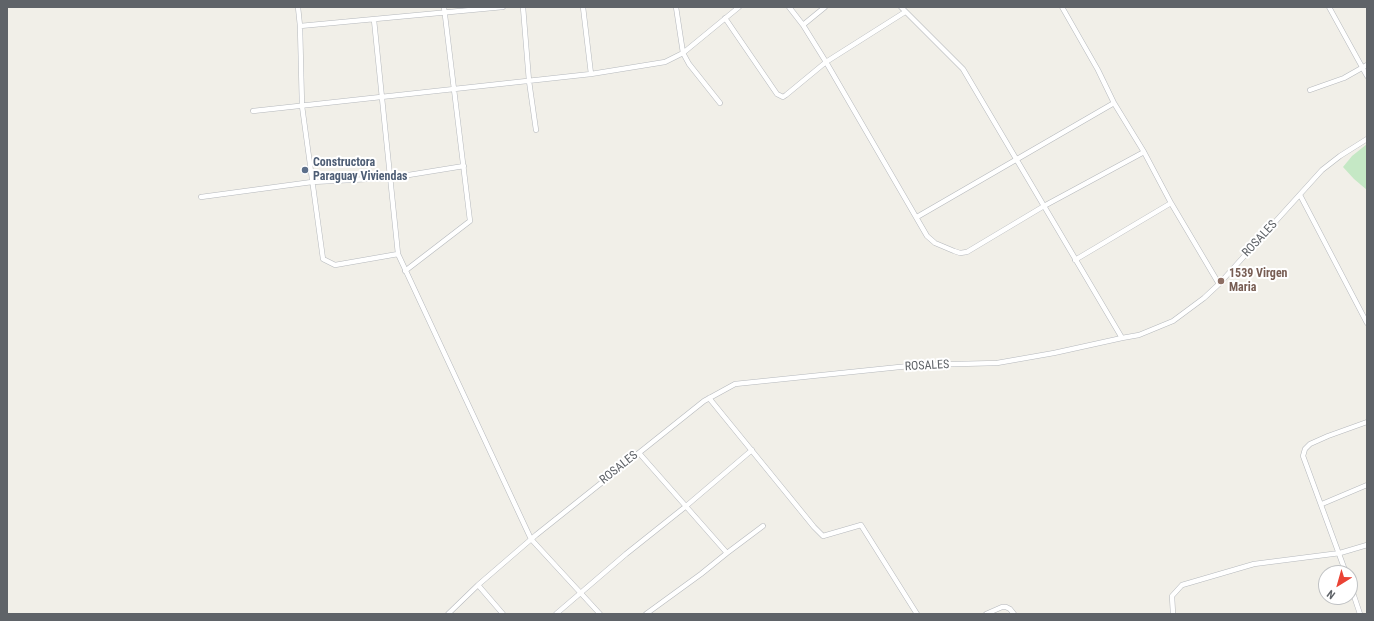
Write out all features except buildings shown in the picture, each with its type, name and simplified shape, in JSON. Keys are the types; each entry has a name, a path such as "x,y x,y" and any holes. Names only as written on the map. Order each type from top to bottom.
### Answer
{"street":[{"path":"298,7 300,26 302,106 322,259 335,265 398,254"},
{"path":"405,271 470,221 444,7"},
{"path":"300,26 503,7"},
{"path":"523,7 529,81 536,130"},
{"path":"583,7 591,74"},
{"path":"676,7 683,53 689,64 720,103"},
{"path":"253,111 591,74 665,62 683,53 738,7"},
{"path":"789,7 803,25 826,62 927,236 935,243 960,253 967,252 1044,206 1144,152"},
{"path":"803,25 825,7"},
{"path":"901,7 904,12 963,69 1122,338"},
{"path":"1062,7 1098,70 1114,102 1144,152 1171,203 1218,284"},
{"path":"1329,7 1365,66 1367,76"},
{"path":"725,18 780,96 786,95 826,62 904,12"},
{"path":"374,20 398,254 531,539 600,614"},
{"path":"1310,90 1344,78 1365,66"},
{"path":"917,217 1114,102"},
{"name":"ROSALES","path":"448,614 478,585 531,539 709,398 735,384 919,365 997,363 1054,353 1138,335 1173,321 1204,298 1218,284 1322,170 1340,156 1367,139"},
{"path":"201,197 312,182 390,178 464,166"},
{"path":"1300,195 1367,323"},
{"path":"1075,260 1171,203"},
{"path":"709,398 814,528 823,536 861,524 917,614"},
{"path":"1344,565 1303,456 1305,449 1310,444 1367,422"},
{"path":"556,614 580,592 685,507 752,450"},
{"path":"639,453 727,553"},
{"path":"1322,504 1367,485"},
{"path":"646,614 763,526"},
{"path":"1173,614 1172,596 1182,585 1254,564 1340,553 1367,546"},
{"path":"478,585 503,614"},
{"path":"986,614 1002,607 1006,607 1014,614"}],"green space":[{"path":"1367,144 1367,190 1343,167 1352,156"}],"place":[{"name":"Constructora Paraguay Viviendas","path":"305,170"},
{"name":"1539 Virgen Maria","path":"1221,281"}]}
